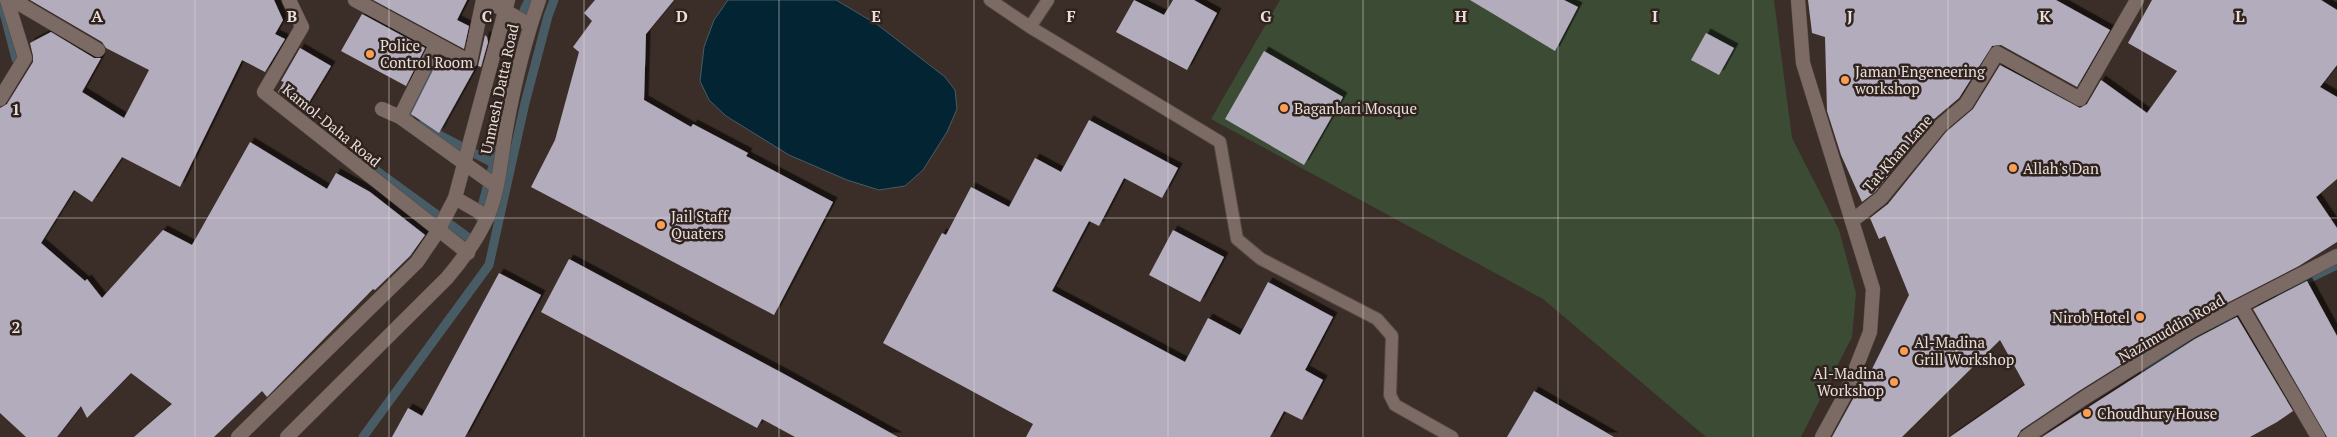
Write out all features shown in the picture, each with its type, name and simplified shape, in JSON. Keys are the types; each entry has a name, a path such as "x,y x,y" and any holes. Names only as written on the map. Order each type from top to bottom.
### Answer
{"street":[{"path":"0,99 24,58 7,0"},
{"path":"13,0 98,50"},
{"name":"Kamol-Daha Road","path":"289,0 302,27 264,92 468,254"},
{"path":"355,0 470,62 485,0 506,5 530,25"},
{"name":"Unmesh Datta Road","path":"287,437 447,278 468,254 488,217 496,186 512,92 530,25 539,0"},
{"path":"1798,0 1803,63 1873,289 1870,332 1846,393 1822,437"},
{"name":"Tat Khan Lane","path":"1852,221 1882,198 1940,126 1966,104 1997,53 2080,99 2137,0"},
{"path":"238,437 417,262 438,231 455,198 506,5"},
{"path":"400,117 436,45"},
{"name":"Unmesh Datta Road","path":"382,109 400,117 496,186"},
{"path":"455,198 488,217"},
{"name":"Nazimuddin Road","path":"2026,437 2084,398 2192,331 2337,256"},
{"path":"2241,306 2318,437"}],"lane":[{"path":"990,0 1030,27 1220,142 1237,239 1261,260 1377,319 1392,336 1390,395 1395,405 1452,437"},
{"path":"1030,27 1048,0"}],"green space":[{"path":"1280,0 1774,0 1792,138 1839,230 1856,293 1852,337 1801,437 1706,437 1543,299 1211,119"}],"water":[{"path":"728,0 836,0 878,25 945,77 955,90 957,109 947,132 923,170 905,186 879,190 847,180 789,155 726,116 709,100 700,81 704,47 714,20"}],"building":[{"path":"30,0 274,0 283,20 275,34 285,39 265,72 242,60 180,187 122,157 92,202 74,190 41,243 85,281 87,279 102,298 163,230 192,245 250,142 327,189 336,173 370,192 425,235 410,256 375,290 373,289 267,397 262,391 214,437 134,437 172,404 131,373 87,418 81,406 57,437 26,437 0,413 0,108 7,104 33,62 30,43 51,32 94,58 101,58 82,92 124,118 149,70 106,48 102,42"},
{"path":"373,0 467,0 457,20 469,26 464,49"},
{"path":"595,0 674,0 646,34 644,100 691,127 693,124 748,153 746,156 833,202 774,315 531,187 555,140 579,52 573,47 592,21 584,13"},
{"path":"1134,0 1164,15 1173,0 1194,0 1217,13 1187,70 1116,32"},
{"path":"1470,0 1564,0 1578,7 1555,51"},
{"path":"1808,0 2056,0 2110,30 2077,87 2001,45 1992,46 1959,98 1933,120 1875,192 1862,202 1841,155 1827,111 1825,37 1812,33"},
{"path":"2152,0 2321,0 2337,10 2337,65 2320,87 2337,97 2337,179 2316,197 2337,228 2337,242 2299,266 2186,324 2079,391 2021,430 2017,437 1950,437 2025,385 2000,340 1902,437 1832,437 1854,397 1861,378 1866,381 1909,295 1885,236 1879,239 1870,218 1888,204 1946,132 1973,109 2000,65 2080,108 2087,104 2101,80 2147,113 2177,71 2128,43"},
{"path":"362,14 425,48 406,86 341,51"},
{"path":"1706,33 1734,48 1719,75 1691,60"},
{"path":"485,35 488,42 481,67 478,66"},
{"path":"300,48 331,66 305,109 278,92 284,82 281,81"},
{"name":"Baganbari Mosque","path":"1264,51 1343,97 1304,165 1225,119"},
{"path":"440,56 466,70 474,70 439,133 411,114"},
{"path":"1089,120 1178,168 1162,198 1124,178 1099,226 1089,221 1052,291 1185,362 1208,318 1240,335 1268,282 1333,317 1305,370 1323,380 1302,420 1284,411 1270,437 1026,437 1033,424 883,343 942,233 946,235 971,187 1009,207 1035,158 1061,172"},
{"path":"1173,230 1224,257 1200,302 1149,275"},
{"path":"569,259 898,437 795,437 762,419 757,428 541,312"},
{"path":"499,273 541,295 465,437 392,437 408,408 422,416"},
{"path":"2307,281 2337,336 2337,437 2327,437 2253,309"},
{"path":"2237,317 2293,411 2277,422 2250,437 2042,437 2195,339"},
{"path":"1534,391 1614,437 1507,437"}],"waterway":[{"path":"4,0 3,9 16,59"},
{"path":"523,25 524,10 529,0"},
{"path":"363,437 489,265 525,103 554,0"},
{"path":"402,115 407,118 444,50"},
{"path":"420,125 493,163"},
{"path":"479,217 498,147"},
{"path":"356,156 473,241"},
{"path":"2279,293 2337,265"},
{"path":"2145,367 2229,318"}],"place":[{"name":"Police Control Room","path":"370,54"},
{"name":"Jaman Engeneering workshop","path":"1845,80"},
{"name":"Baganbari Mosque","path":"1284,108"},
{"name":"Allah's Dan","path":"2013,168"},
{"name":"Jail Staff Quaters","path":"661,225"},
{"name":"Nirob Hotel","path":"2140,317"},
{"name":"Al-Madina Grill Workshop","path":"1904,351"},
{"name":"Al-Madina Workshop","path":"1894,382"},
{"name":"Choudhury House","path":"2087,413"}]}
